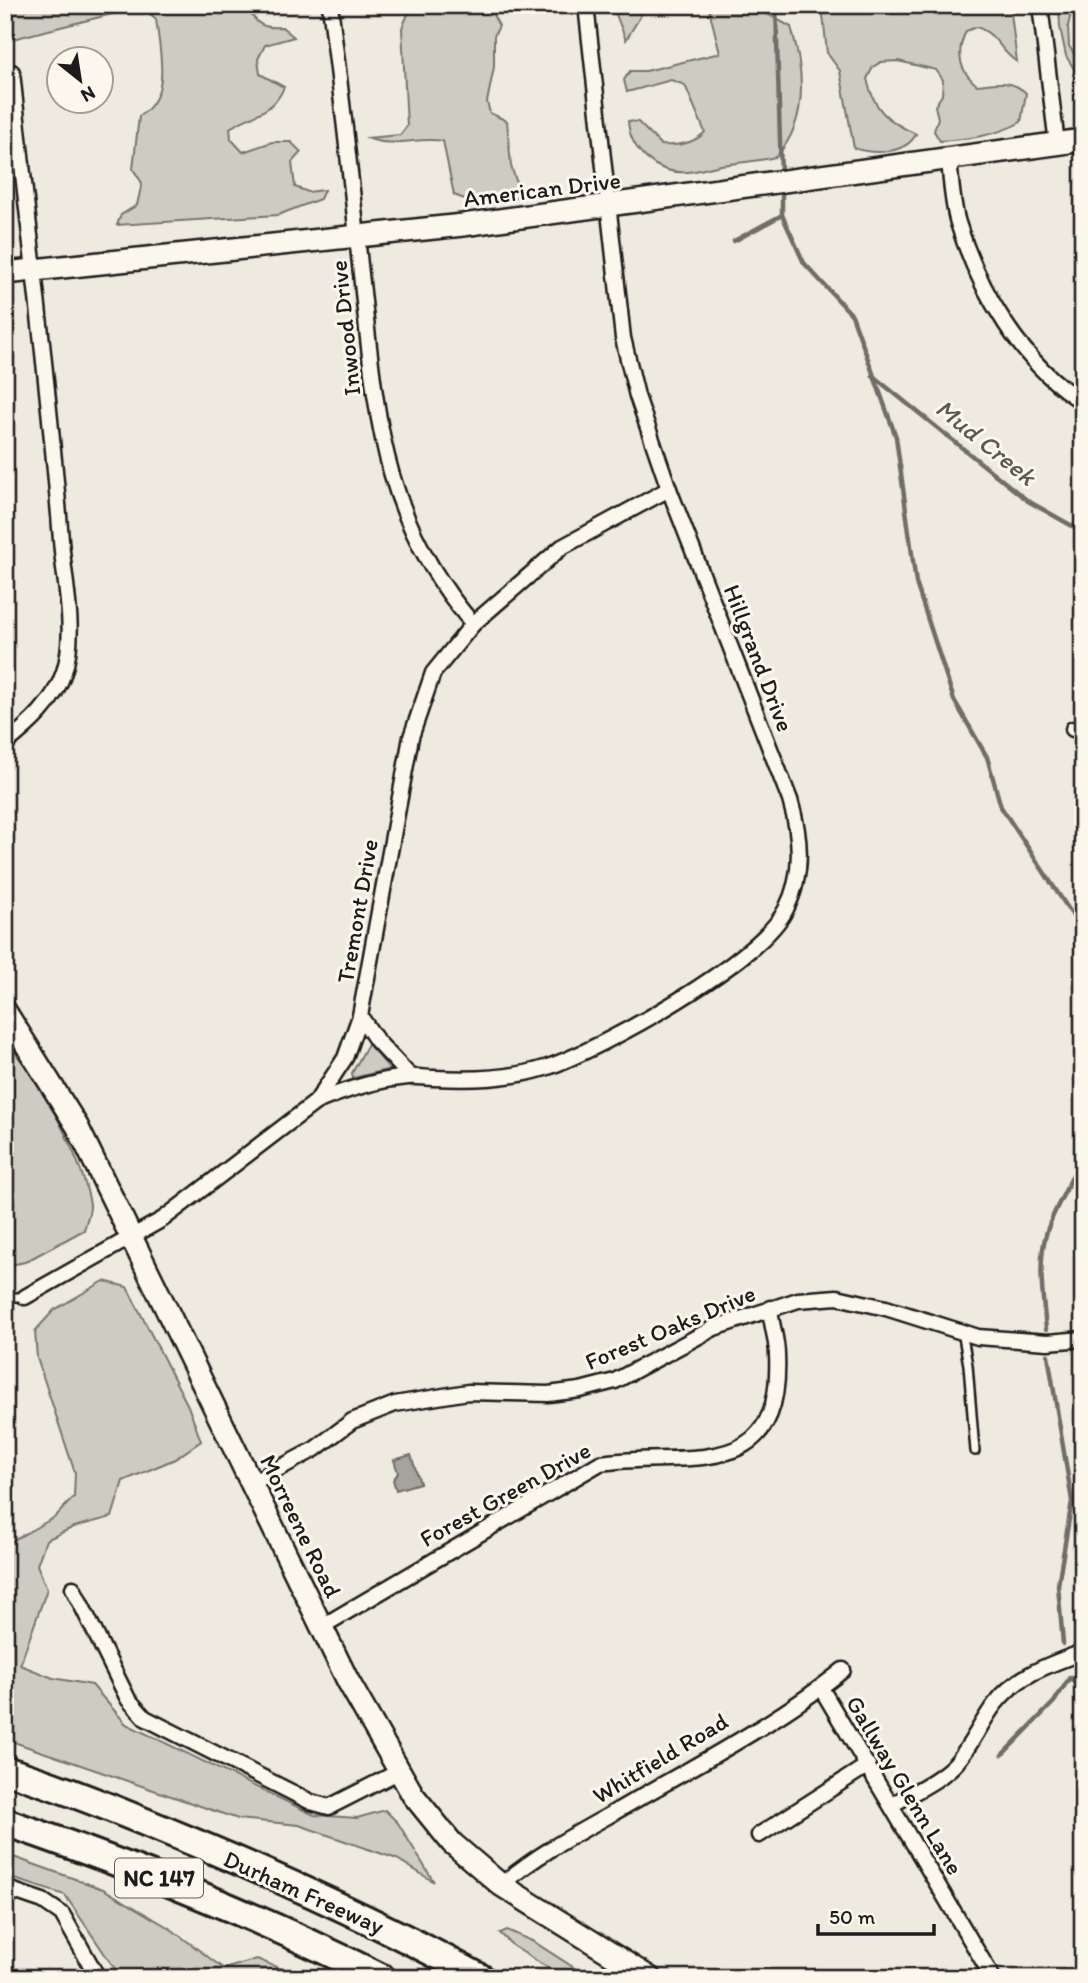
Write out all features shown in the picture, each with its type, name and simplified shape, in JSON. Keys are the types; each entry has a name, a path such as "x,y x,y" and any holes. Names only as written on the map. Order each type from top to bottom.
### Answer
{"highway":[{"name":"Durham Freeway","path":"5,1770 105,1806 281,1879 375,1923 481,1978"},
{"name":"Durham Freeway","path":"5,1822 89,1851 215,1901 382,1978"}],"street":[{"name":"Inwood Drive","path":"330,5 376,403 391,480 411,534 458,607 473,624"},
{"name":"Hillgrand Drive","path":"316,1102 347,1090 410,1076 494,1077 545,1068 637,1024 743,957 777,925 786,909 799,864 796,820 669,489 637,396 623,338 586,5"},
{"path":"1040,5 1057,144"},
{"path":"5,744 36,718 49,702 64,673 69,643 58,498 12,72"},
{"name":"American Drive","path":"5,273 357,237 608,207 1083,140"},
{"path":"949,159 958,222 988,294 1032,356 1056,381 1083,402"},
{"name":"Tremont Drive","path":"25,1297 133,1239 163,1219 316,1102 345,1058 360,1016 411,737 433,673 473,624 562,547 669,489"},
{"name":"Morreene Road","path":"5,1011 77,1126 321,1627 398,1772 439,1828 501,1885 650,1978"},
{"path":"360,1016 377,1041 410,1076"},
{"name":"Forest Oaks Drive","path":"250,1484 314,1449 352,1421 395,1404 468,1392 548,1394 580,1390 615,1381 714,1328 798,1300 837,1297 978,1337 1048,1342 1083,1339"},
{"name":"Forest Green Drive","path":"321,1627 600,1463 633,1458 708,1458 739,1450 758,1434 775,1394 777,1344 769,1308"},
{"path":"74,1588 128,1699 145,1718 311,1802 328,1807 398,1772"},
{"path":"892,1805 944,1773 956,1762 995,1703 1010,1688 1041,1668 1083,1652"},
{"name":"Whitfield Road","path":"501,1885 530,1860 821,1688 843,1670"},
{"name":"Gallway Glenn Lane","path":"821,1688 993,1978"},
{"path":"759,1835 868,1765"},
{"path":"5,1888 43,1901 62,1914 98,1978"}],"lane":[{"path":"5,1297 25,1297"},
{"path":"962,1331 968,1366 975,1451"}],"shaded area":[{"path":"5,5 247,5 260,24 282,27 294,37 265,45 258,59 260,74 284,87 280,96 268,108 230,128 231,139 243,152 272,142 291,142 301,152 292,162 295,187 308,192 324,190 320,199 278,215 117,225 121,215 137,205 142,183 133,169 139,116 156,98 160,86 161,60 156,19 147,11 116,13 5,41"},
{"path":"412,5 488,5 499,26 494,36 494,67 487,102 490,113 507,121 511,166 521,195 504,201 480,202 454,195 443,141 386,142 368,138 400,135 407,126 402,28"},
{"path":"617,5 647,5 626,40 615,12"},
{"path":"708,5 757,5 760,10 791,27 801,78 799,111 787,143 776,157 688,172 666,170 647,159 640,151 630,132 628,121 638,122 661,145 696,139 705,132 685,85 671,80 627,92 624,80 630,71 646,71 720,53"},
{"path":"822,5 1010,5 1017,62 994,38 976,27 966,31 960,53 966,73 977,85 1009,84 1026,93 1021,122 992,134 940,141 934,131 938,118 935,106 942,95 943,80 936,70 898,61 881,62 873,67 867,79 874,99 890,119 916,134 905,146 889,151 871,152 854,148 840,71 827,53"},
{"path":"1059,5 1083,5 1083,12 1071,13 1068,26 1069,46 1083,67 1083,118 1080,119 1076,114 1074,69 1066,56"},
{"path":"5,1041 31,1075 57,1118 78,1163 90,1207 84,1230 25,1262 5,1266"},
{"path":"368,1044 390,1069 353,1078 352,1073"},
{"path":"104,1281 127,1287 188,1406 201,1441 175,1459 123,1481 112,1517 74,1527 46,1540 37,1565 47,1589 20,1665 53,1678 92,1685 126,1724 314,1815 357,1818 385,1810 398,1823 434,1882 397,1859 299,1825 238,1819 5,1739 5,1545 55,1517 74,1497 75,1473 37,1358 35,1331 54,1310"},
{"path":"411,1455 420,1483 396,1490 393,1480 398,1473 394,1460"},
{"path":"5,1854 103,1889 171,1929 224,1969 257,1959 303,1978 191,1978 187,1972 176,1978 121,1978 65,1895 5,1876"},
{"path":"507,1930 534,1942 590,1978 564,1978 513,1946 500,1933"}],"waterway":[{"path":"776,5 781,175"},
{"path":"782,187 782,215 804,263 852,315 896,437 916,583 954,700 987,757 1001,807 1083,931"},
{"path":"734,241 782,215"},
{"name":"Mud Creek","path":"873,376 1028,501 1083,532"},
{"path":"1046,1329 1042,1280 1044,1243 1083,1144"},
{"path":"1048,1355 1072,1501 1058,1585 1063,1644"},
{"path":"1002,1755 1054,1702 1070,1677 1083,1694"}]}
